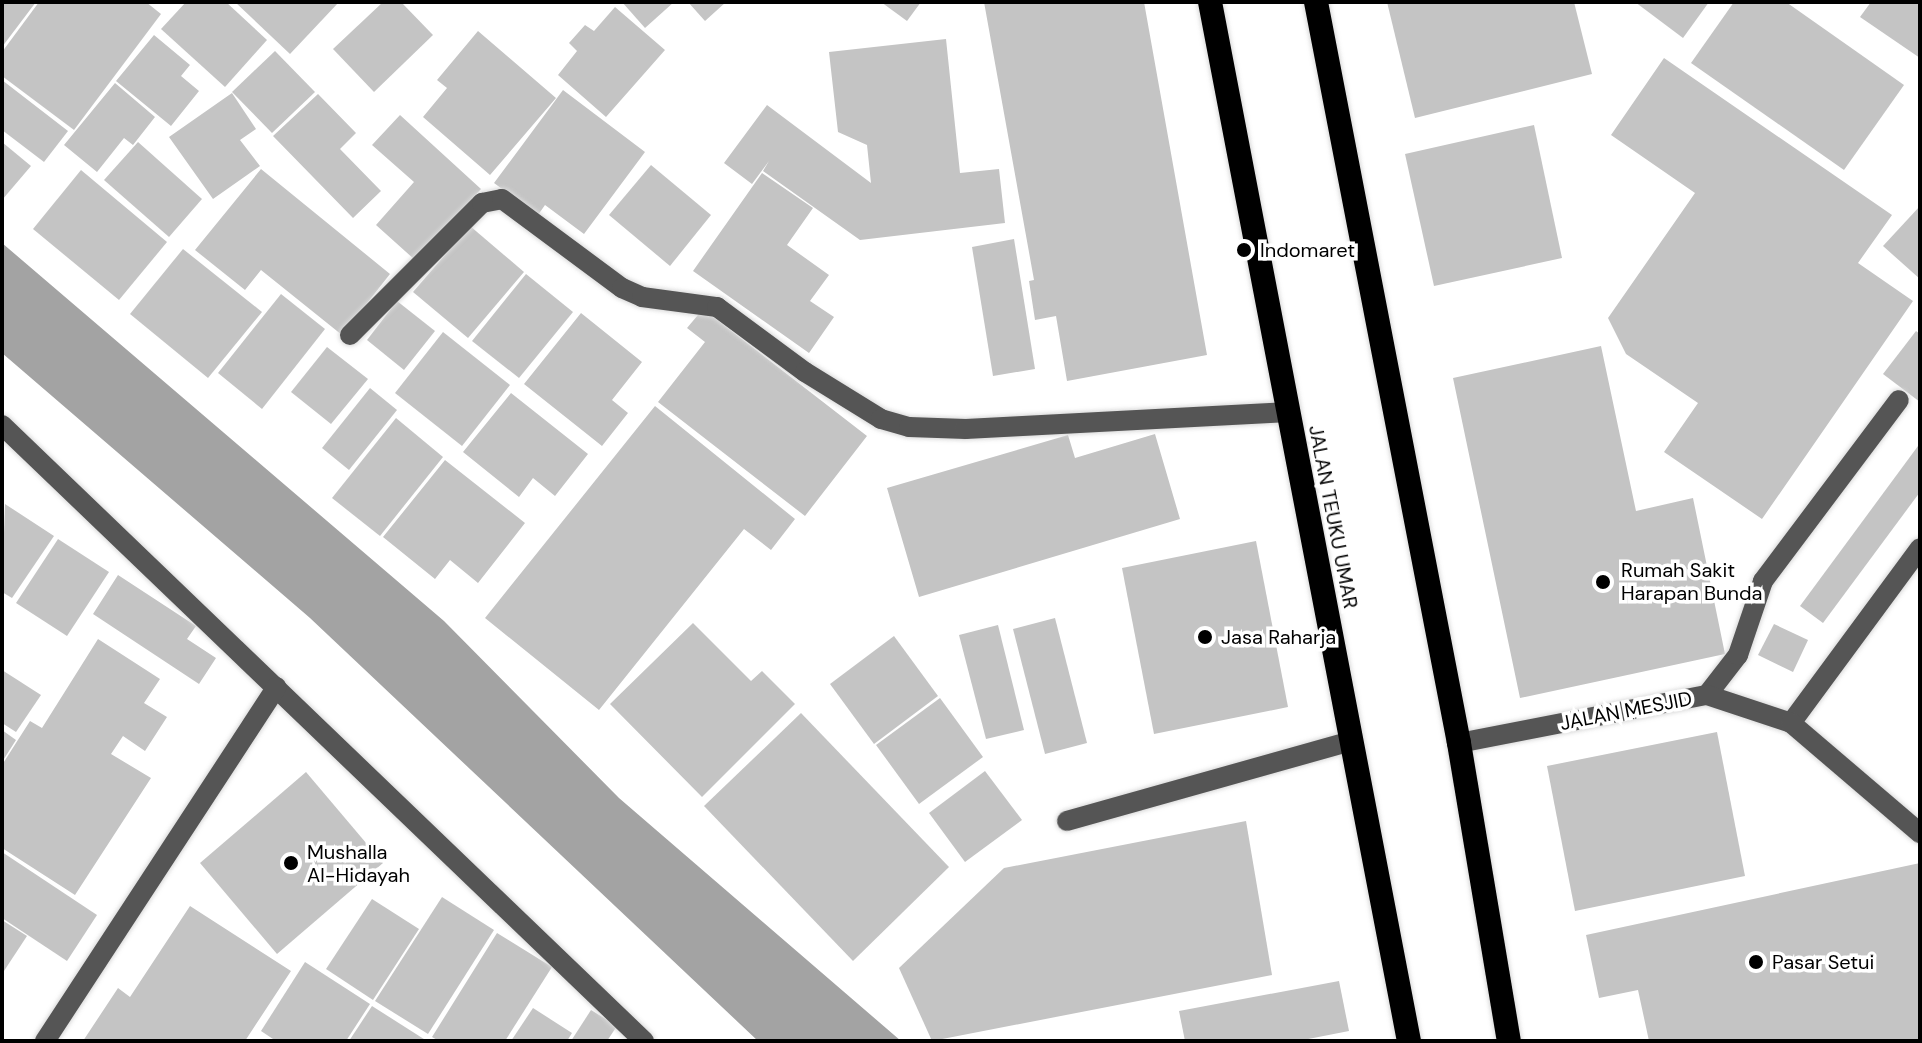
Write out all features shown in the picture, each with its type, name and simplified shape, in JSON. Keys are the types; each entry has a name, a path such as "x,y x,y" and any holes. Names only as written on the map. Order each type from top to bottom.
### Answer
{"highway":[{"name":"JALAN TEUKU UMAR","path":"1210,2 1409,1041"},
{"path":"1316,2 1459,743 1509,1041"}],"street":[{"path":"350,335 482,203 502,199 622,288 642,297 717,307 805,372 881,419 909,427 966,429 1289,412"},
{"path":"1707,695 1738,655 1763,581 1899,400"},
{"path":"2,425 644,1041"},
{"path":"1920,548 1791,723 1920,833"},
{"path":"45,1041 277,687"},
{"name":"JALAN MESJID","path":"1459,743 1707,695 1791,723"},
{"path":"1067,821 1351,741"}],"shaded area":[{"path":"2,243 444,621 619,798 901,1041 758,1041 310,618 2,353"}],"building":[{"path":"2,2 36,2 2,47"},
{"path":"39,2 146,2 161,14 74,130 2,76 2,52"},
{"path":"186,2 226,2 267,40 225,87 161,29"},
{"path":"235,2 339,2 290,54"},
{"path":"383,2 401,2 433,35 374,92 333,49"},
{"path":"622,2 674,2 645,28"},
{"path":"688,2 726,2 705,21"},
{"path":"881,2 921,2 907,21"},
{"path":"984,2 1144,2 1207,355 1067,381 1056,316 1035,320 1029,281 1034,280"},
{"path":"1387,2 1574,2 1592,74 1415,118"},
{"path":"1635,2 1709,2 1683,38"},
{"path":"1734,2 1786,2 1904,85 1844,170 1691,63"},
{"path":"1871,2 1920,2 1920,58 1860,17"},
{"path":"615,7 665,50 606,117 558,75 577,51 569,43 585,25 594,31"},
{"path":"478,31 556,98 490,175 423,117 447,88 437,80"},
{"path":"154,35 190,65 181,76 199,91 171,126 116,81"},
{"path":"946,39 960,173 999,169 1005,223 860,240 763,171 769,161 752,184 724,163 767,105 871,183 867,145 838,132 829,52"},
{"path":"275,51 315,92 272,133 232,92"},
{"path":"1664,58 1892,215 1858,263 1913,301 1762,519 1664,452 1698,403 1626,354 1608,318 1695,193 1611,135"},
{"path":"2,80 68,131 44,162 2,130"},
{"path":"115,83 155,117 133,145 124,138 97,172 64,145"},
{"path":"563,90 645,152 584,234 545,205 538,215 494,183"},
{"path":"232,93 256,129 240,140 260,166 213,199 169,137"},
{"path":"318,94 356,133 340,149 381,191 353,218 273,136"},
{"path":"400,115 481,189 415,260 376,225 414,182 372,145"},
{"path":"1534,125 1562,258 1434,286 1405,154"},
{"path":"2,142 31,166 2,200"},
{"path":"138,142 202,199 169,237 104,180"},
{"path":"651,165 711,215 670,266 609,215"},
{"path":"261,169 390,274 342,335 261,270 245,290 195,250"},
{"path":"81,170 167,242 119,300 33,229"},
{"path":"762,173 813,208 787,245 829,275 810,301 834,317 809,353 693,271"},
{"path":"1920,206 1920,279 1883,246"},
{"path":"470,226 524,272 468,338 413,292"},
{"path":"1014,239 1035,369 993,376 972,247"},
{"path":"183,249 262,312 208,378 130,314"},
{"path":"526,274 573,312 519,378 472,341"},
{"path":"281,294 325,329 262,409 218,373"},
{"path":"397,301 435,331 404,370 367,340"},
{"path":"703,309 867,436 805,516 658,402 705,342 687,328"},
{"path":"581,313 642,362 612,400 628,413 602,446 524,384"},
{"path":"1916,331 1920,334 1920,402 1883,374"},
{"path":"443,332 510,385 462,446 395,393"},
{"name":"Rumah Sakit Harapan Bunda","path":"1601,346 1636,511 1693,498 1725,654 1520,698 1453,378"},
{"path":"327,347 368,379 331,424 291,392"},
{"path":"370,388 397,410 349,470 322,448"},
{"path":"511,393 588,454 555,496 533,478 519,497 463,452"},
{"path":"655,406 795,519 771,550 744,529 599,710 485,618"},
{"path":"396,418 443,457 380,536 332,498"},
{"path":"1155,434 1180,519 919,597 887,488 1068,435 1075,458"},
{"path":"1918,446 1920,492 1823,623 1800,606"},
{"path":"445,460 525,523 478,583 450,560 435,579 383,537"},
{"path":"5,504 54,536 12,598 2,592"},
{"path":"58,539 109,572 67,636 16,603"},
{"name":"Jasa Raharja","path":"1256,541 1288,707 1154,734 1122,568"},
{"path":"118,575 196,626 187,639 216,658 199,684 93,614"},
{"path":"1055,618 1087,743 1045,754 1013,629"},
{"path":"693,623 751,681 762,671 795,704 702,797 610,704"},
{"path":"1774,624 1808,640 1793,672 1758,655"},
{"path":"998,625 1024,730 986,739 959,635"},
{"path":"894,636 938,696 874,744 830,684"},
{"path":"98,639 160,679 144,703 167,717 145,751 123,736 111,754 151,778 75,895 2,848 2,765 30,721 42,728"},
{"path":"2,670 41,695 16,732 2,723"},
{"path":"940,698 983,757 919,804 876,745"},
{"path":"801,713 949,867 853,961 704,806"},
{"path":"2,730 16,740 2,762"},
{"path":"1717,732 1745,876 1575,911 1547,766"},
{"path":"985,771 1022,820 965,862 929,813"},
{"name":"Mushalla Al-Hidayah","path":"306,772 383,863 277,954 200,863"},
{"path":"1246,821 1272,975 932,1041 899,968 1004,868"},
{"path":"2,852 97,915 67,961 2,918"},
{"name":"Pasar Setui","path":"1920,863 1920,1041 1649,1041 1638,990 1599,998 1586,935"},
{"path":"442,897 494,930 428,1034 375,1001"},
{"path":"372,899 419,929 373,1000 326,969"},
{"path":"190,906 291,971 245,1041 83,1041 118,988 130,997"},
{"path":"2,920 27,936 2,974"},
{"path":"497,933 552,967 505,1041 439,1041 432,1037"},
{"path":"305,962 370,1004 346,1041 276,1041 261,1031"},
{"path":"1339,981 1349,1031 1298,1041 1185,1041 1179,1011"},
{"path":"372,1006 427,1041 349,1041"},
{"path":"533,1008 572,1033 567,1041 511,1041"},
{"path":"591,1010 617,1026 607,1041 571,1041"}],"place":[{"name":"Indomaret","path":"1244,250"},
{"name":"Rumah Sakit Harapan Bunda","path":"1603,582"},
{"name":"Jasa Raharja","path":"1205,637"},
{"name":"Mushalla Al-Hidayah","path":"291,863"},
{"name":"Pasar Setui","path":"1756,962"}]}
